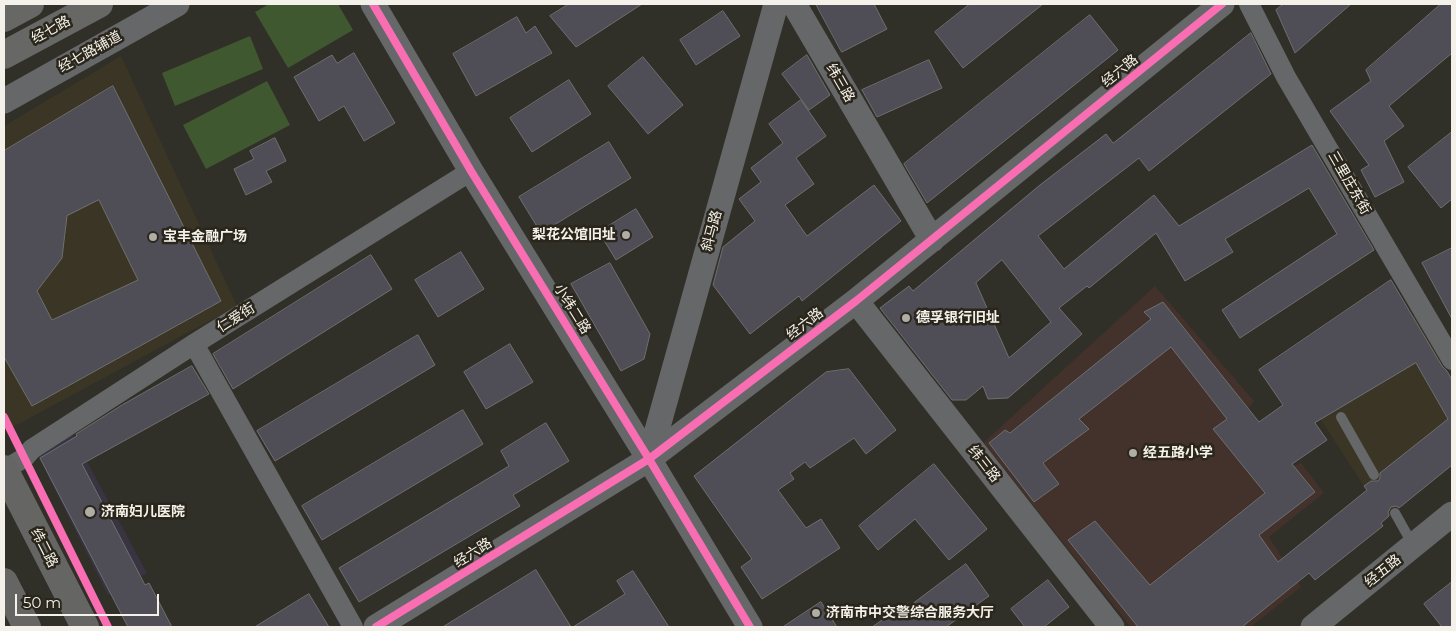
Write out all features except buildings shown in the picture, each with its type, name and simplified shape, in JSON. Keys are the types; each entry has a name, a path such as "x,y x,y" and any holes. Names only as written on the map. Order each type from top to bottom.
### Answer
{"highway":[{"name":"纬二路","path":"4,470 85,627"},
{"path":"4,582 28,627"}],"main road":[{"path":"4,18 30,4"},
{"name":"经七路","path":"4,55 99,4"}],"street":[{"name":"经七路辅道","path":"4,101 177,4"},
{"name":"小纬二路","path":"373,4 472,171 750,627"},
{"name":"斜马路","path":"649,459 776,4"},
{"name":"纬三路","path":"794,4 932,240"},
{"name":"经六路","path":"376,627 649,459 856,301 1222,4"},
{"name":"三里庄东街","path":"1249,4 1286,76 1452,360"},
{"name":"仁爱街","path":"4,470 24,458 32,449 194,344 472,171"},
{"name":"纬三路","path":"856,301 1112,627"},
{"path":"194,344 353,627"},
{"name":"经五路","path":"1313,627 1452,514"}],"lane":[{"path":"1340,417 1374,475"},
{"path":"1396,513 1414,546"}],"shaded area":[{"name":"宝丰金融广场","path":"121,56 237,306 4,432 4,126"},
{"name":"经五路小学","path":"1155,286 1254,401 1247,411 1287,469 1301,463 1324,493 1269,537 1301,587 1251,627 1131,627 983,443"},
{"path":"1415,315 1452,380 1452,465 1385,519 1297,383"},
{"name":"济南妇儿医院","path":"70,430 147,573 108,595 36,452"}],"green space":[{"path":"269,4 338,4 353,30 288,68 255,12"},
{"path":"250,36 263,69 175,106 162,73"},
{"path":"267,81 290,125 206,169 183,125"}],"cycle path":[{"path":"373,4 471,171 649,459 750,627"},
{"path":"376,627 649,459 856,301 1222,4"},
{"path":"4,417 108,627"}],"place":[{"name":"梨花公馆旧址","path":"626,235"},
{"name":"宝丰金融广场","path":"153,237"},
{"name":"德孚银行旧址","path":"906,318"},
{"name":"经五路小学","path":"1133,453"},
{"name":"济南妇儿医院","path":"90,512"},
{"name":"济南市中交警综合服务大厅","path":"816,613"}]}
